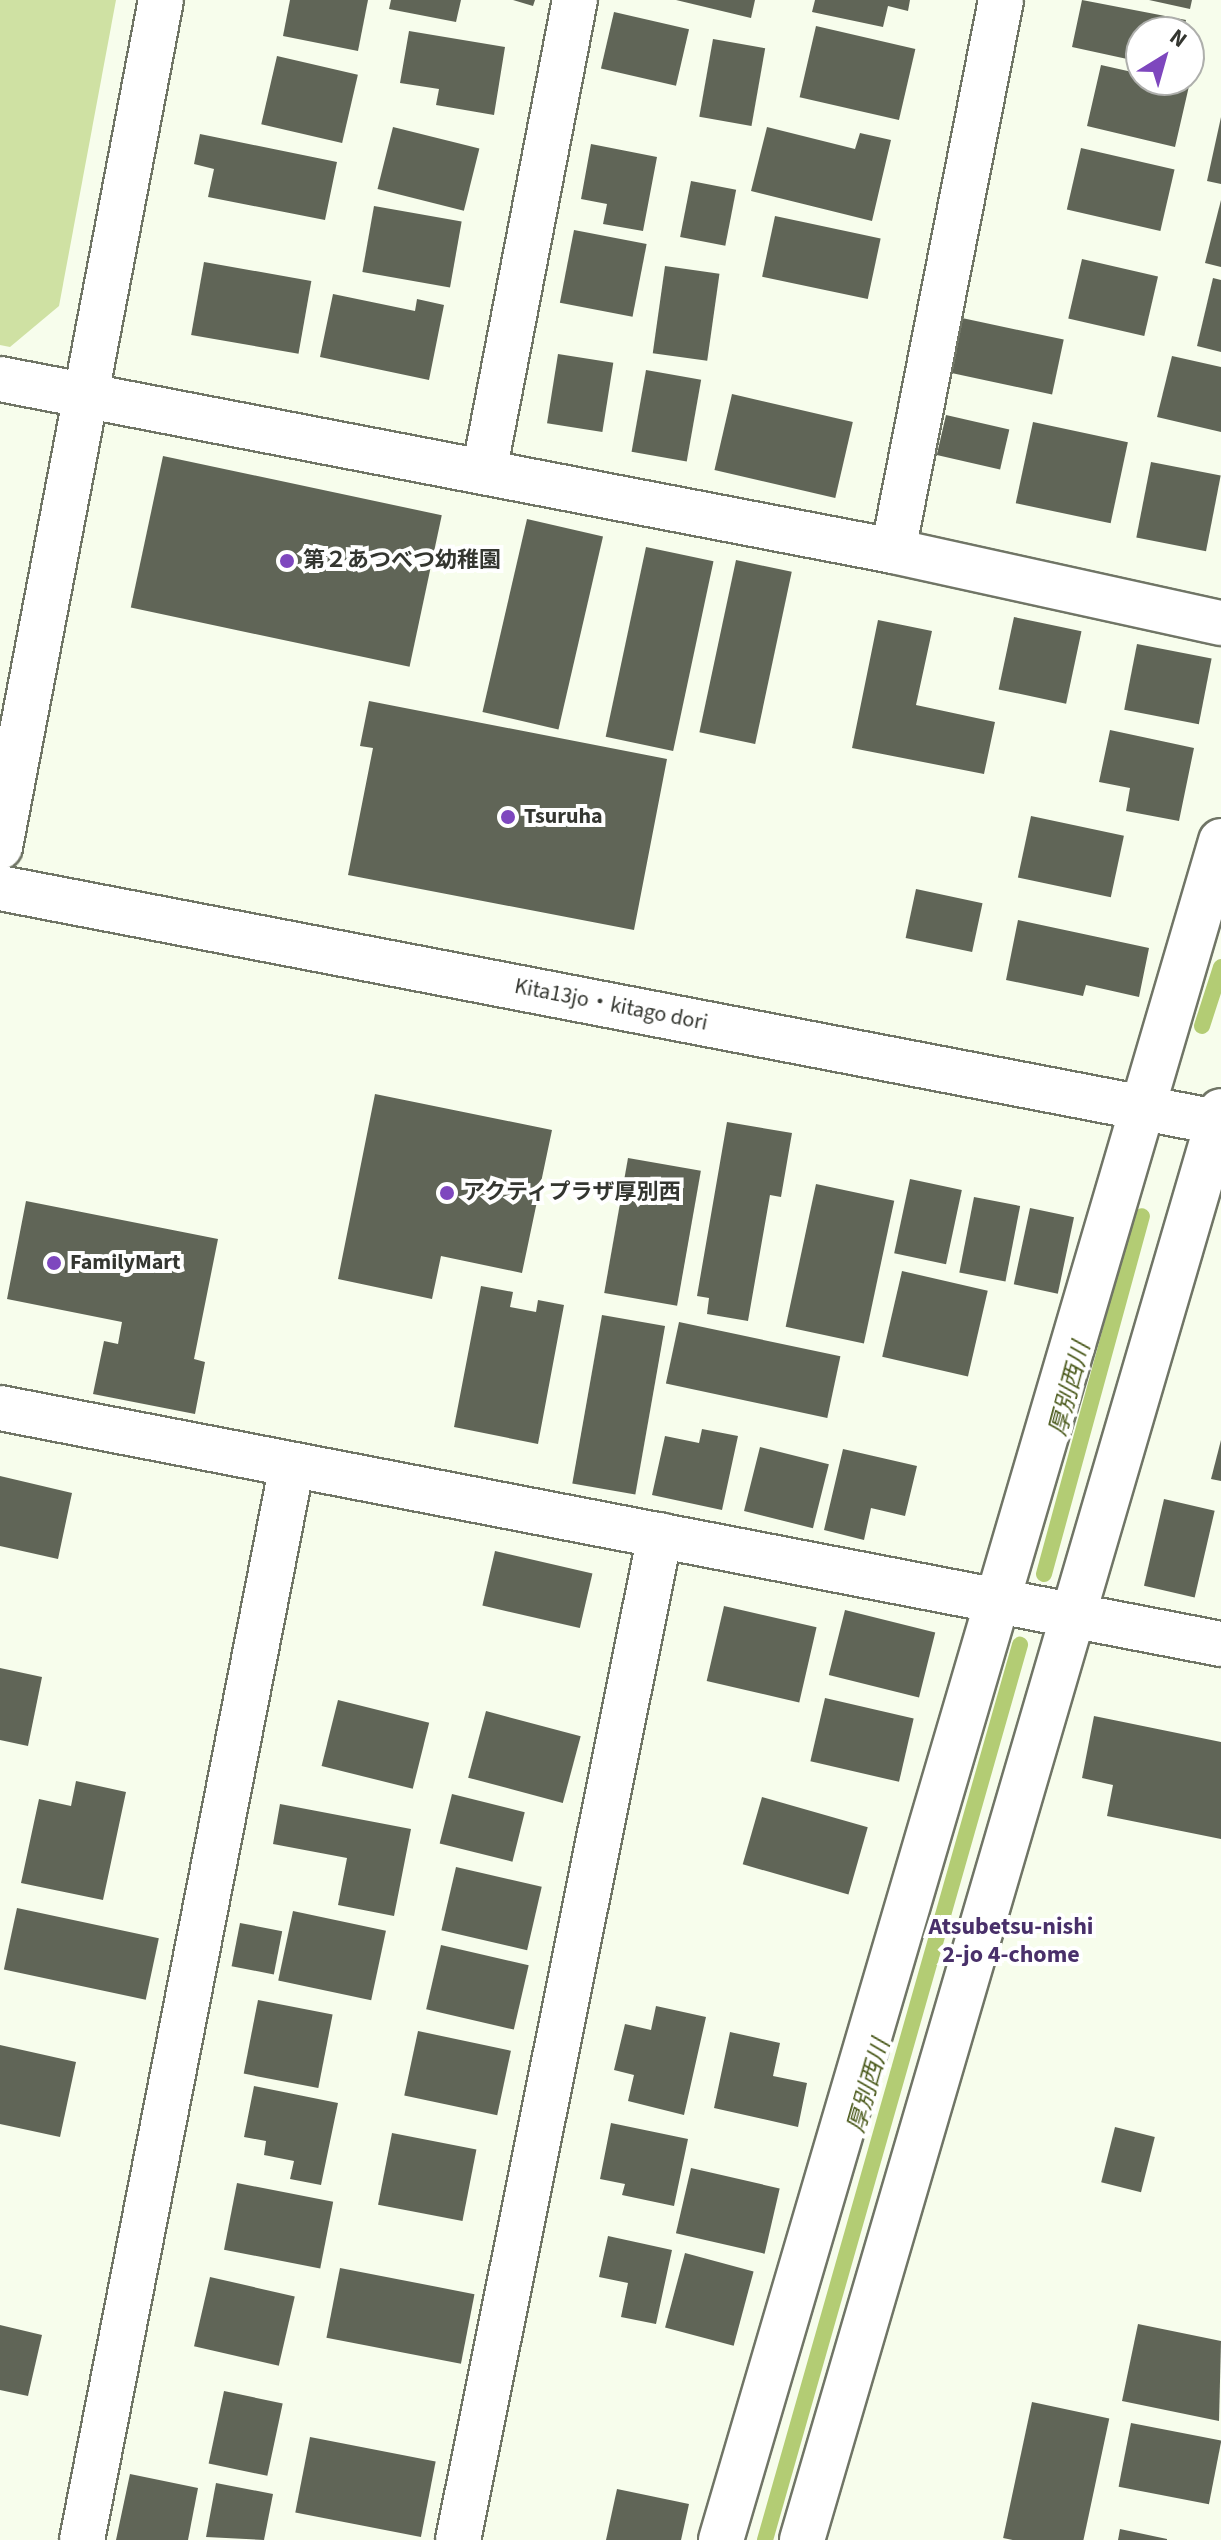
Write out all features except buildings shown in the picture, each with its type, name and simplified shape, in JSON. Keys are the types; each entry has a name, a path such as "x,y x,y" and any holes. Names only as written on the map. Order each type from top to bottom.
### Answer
{"street":[{"path":"0,847 161,0"},
{"path":"484,472 575,0"},
{"path":"893,551 1001,0"},
{"path":"0,379 893,551 1221,623"},
{"path":"721,2540 1140,1107 1221,841"},
{"name":"Kita13jo・kitago dori","path":"0,888 1140,1107 1220,1119"},
{"path":"802,2540 1220,1119"},
{"path":"0,1408 1221,1644"},
{"path":"82,2540 292,1465"},
{"path":"458,2540 660,1535"}],"green space":[{"path":"0,0 116,0 59,306 10,347 0,345"}],"waterway":[{"name":"厚別西川","path":"1202,1026 1221,967"},
{"name":"厚別西川","path":"1044,1574 1142,1216"},
{"name":"厚別西川","path":"765,2540 1020,1645"}],"place":[{"name":"第２あつべつ幼稚園","path":"287,561"},
{"name":"Tsuruha","path":"508,817"},
{"name":"アクティプラザ厚別西","path":"447,1193"},
{"name":"FamilyMart","path":"54,1263"}],"district":[{"name":"Atsubetsu-nishi 2-jo 4-chome","path":"1011,1941"}]}
